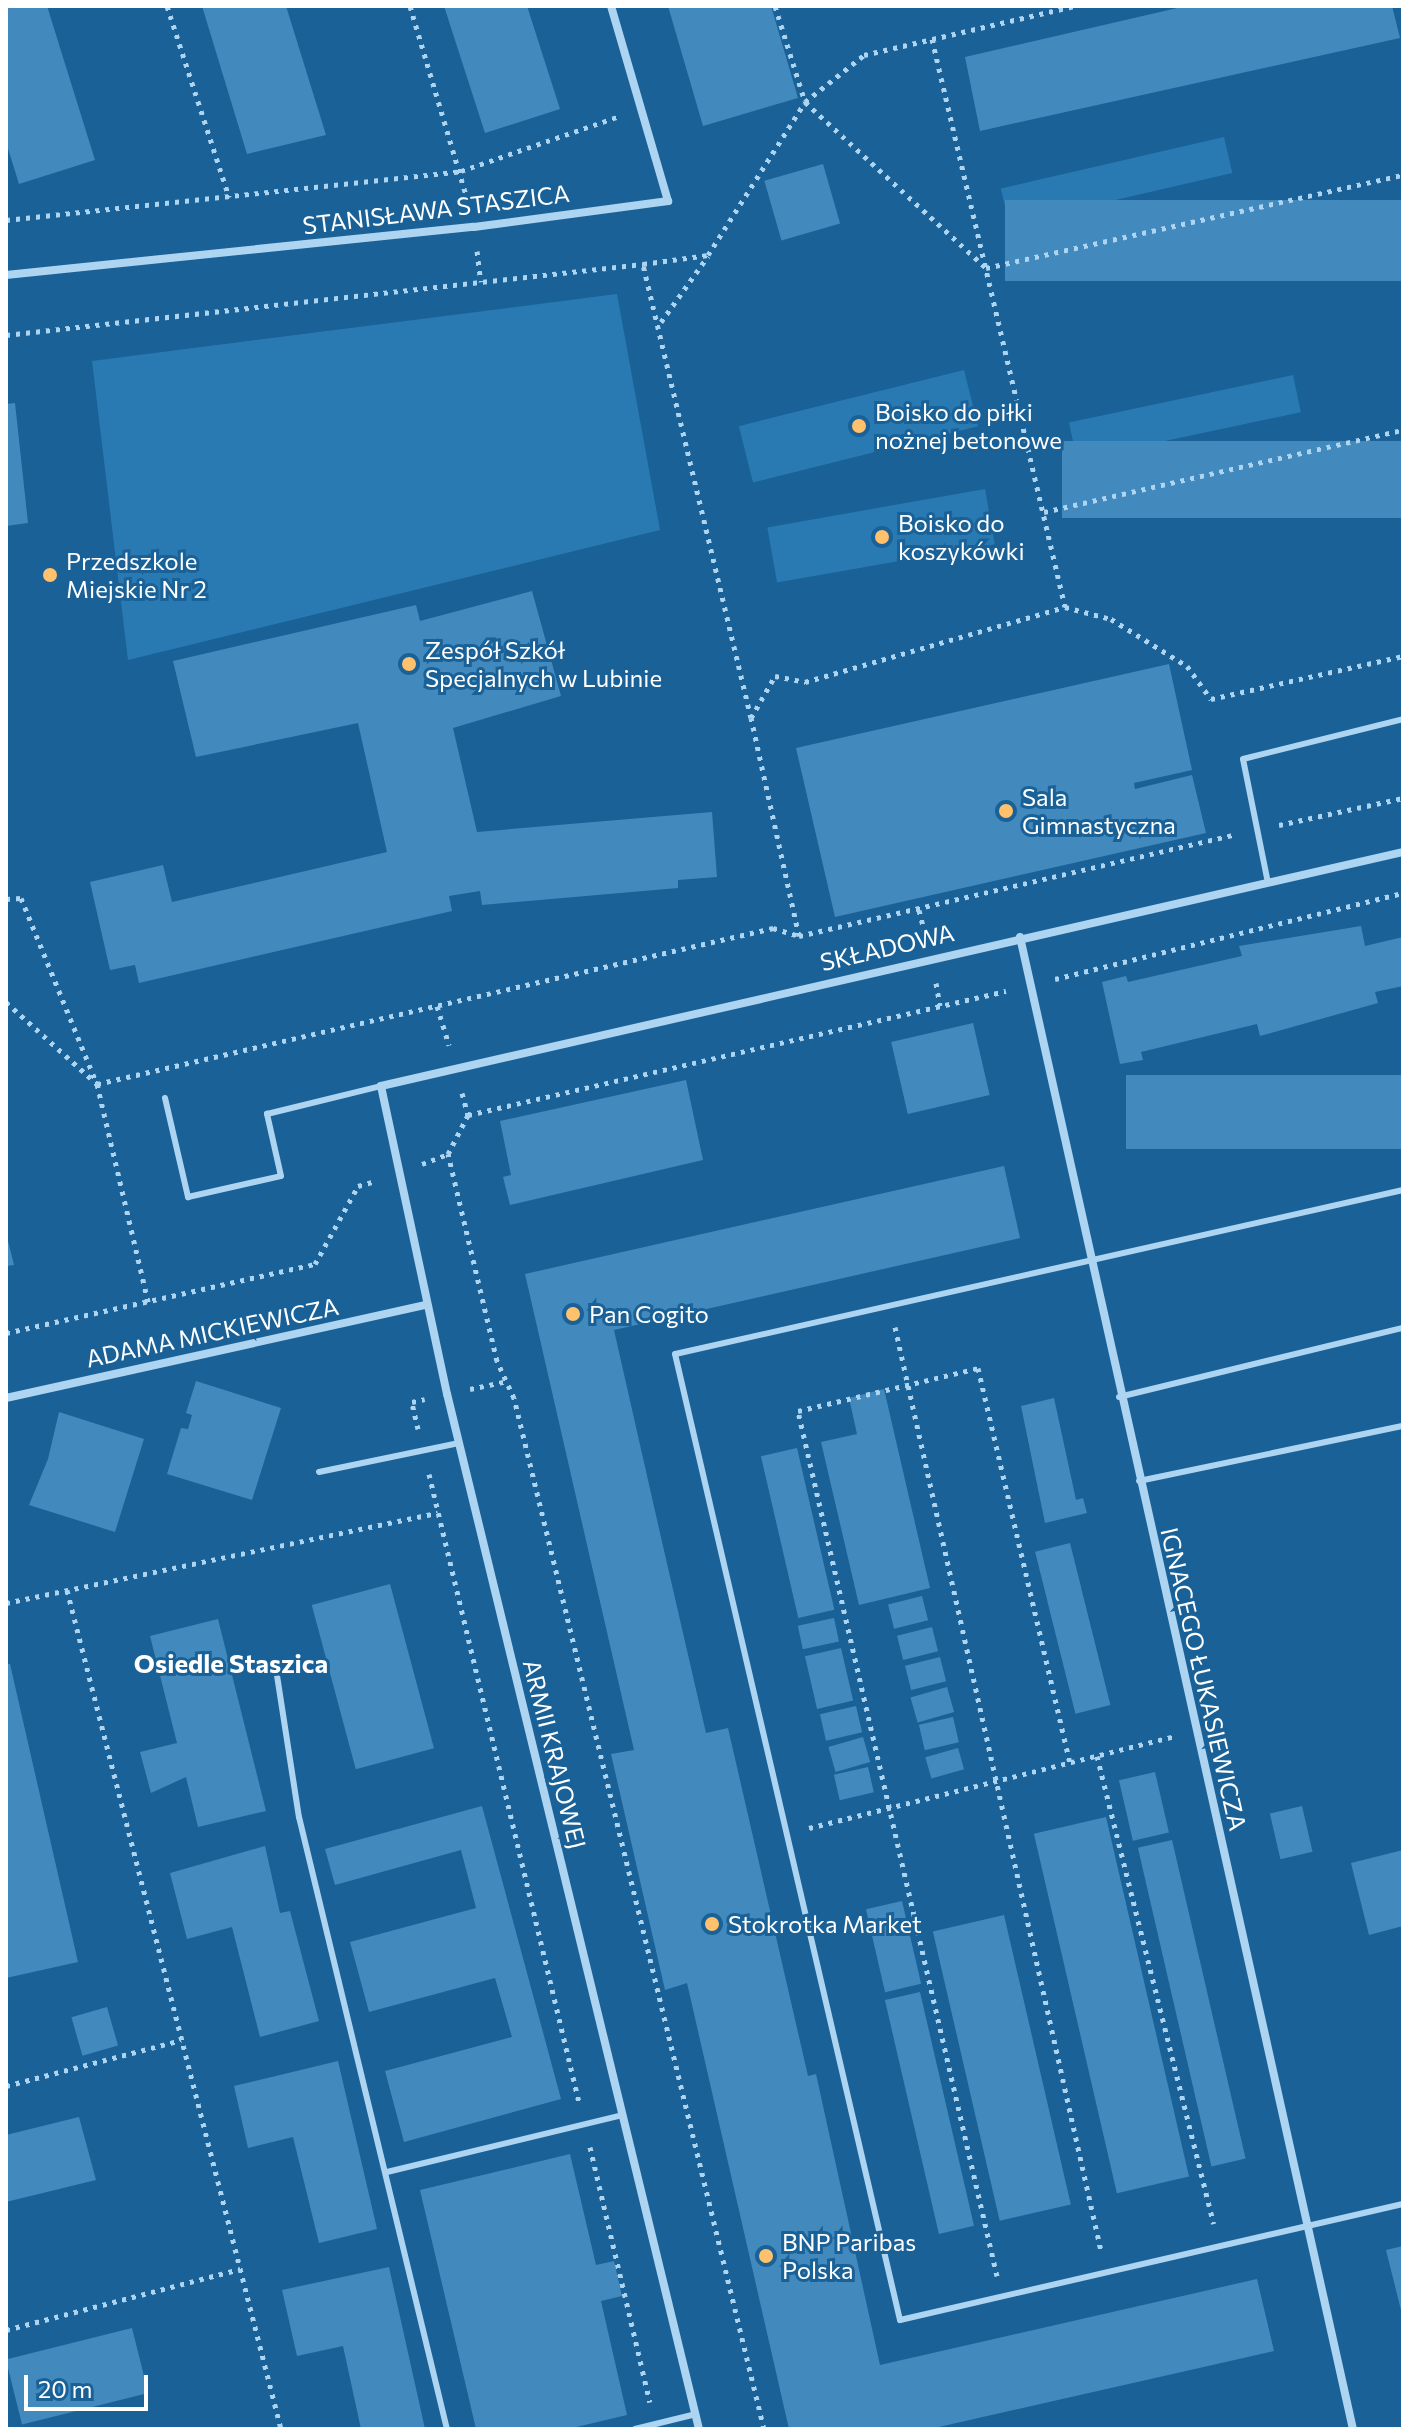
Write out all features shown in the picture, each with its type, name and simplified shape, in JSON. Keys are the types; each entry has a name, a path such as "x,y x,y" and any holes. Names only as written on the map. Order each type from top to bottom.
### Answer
{"street":[{"name":"STANISŁAWA STASZICA","path":"6,275 474,227 668,201 611,6"},
{"name":"SKŁADOWA","path":"381,1086 1020,937 1403,852"},
{"name":"IGNACEGO ŁUKASIEWICZA","path":"1020,937 1089,1263 1353,2429"},
{"name":"ARMII KRAJOWEJ","path":"381,1086 447,1394 699,2429"},
{"name":"ADAMA MICKIEWICZA","path":"6,1398 427,1305"}],"lane":[{"path":"1268,883 1243,759 1403,719"},
{"path":"165,1098 188,1197 281,1176 267,1114 381,1086"},
{"path":"1403,1190 675,1354 900,2320 1308,2223 1403,2204"},
{"path":"1119,1397 1403,1328"},
{"path":"1139,1481 1403,1426"},
{"path":"319,1472 459,1443"},
{"path":"276,1669 299,1817 447,2429"},
{"path":"387,2172 622,2115"},
{"path":"635,2429 696,2414"}],"path":[{"path":"167,6 229,197"},
{"path":"410,6 461,171 474,227 481,282"},
{"path":"775,6 805,102 986,268"},
{"path":"661,322 708,255 805,102 864,55 1074,6"},
{"path":"932,39 1065,607"},
{"path":"6,220 461,171 641,109"},
{"path":"986,268 1403,175"},
{"path":"6,335 708,255"},
{"path":"643,264 661,322 799,936"},
{"path":"1044,512 1403,430"},
{"path":"751,718 775,676 805,682 1065,607 1111,619 1187,666 1211,699 1403,656"},
{"path":"97,1084 773,928 799,936 1403,798"},
{"path":"764,2429 508,1381 497,1361 448,1154 468,1115 1030,985 1403,893"},
{"path":"6,899 21,898 97,1084 148,1302"},
{"path":"6,1002 97,1084"},
{"path":"6,1333 315,1264 358,1186 448,1154"},
{"path":"890,1307 1105,2271"},
{"path":"1001,2296 798,1411 978,1368 1070,1763"},
{"path":"508,1381 412,1402 656,2424"},
{"path":"6,1603 438,1513"},
{"path":"67,1590 281,2429"},
{"path":"787,1834 1196,1731"},
{"path":"1097,1756 1219,2245"},
{"path":"6,2086 181,2040"},
{"path":"6,2330 240,2269"}],"shaded area":[{"path":"1224,137 1232,173 1009,225 1001,189"},
{"path":"617,294 660,530 128,660 92,361"},
{"name":"Boisko do piłki nożnej betonowe","path":"964,370 978,426 753,482 739,426"},
{"path":"1293,375 1301,412 1077,460 1069,423"},
{"name":"Boisko do koszykówki","path":"985,489 995,544 777,583 767,527"}],"building":[{"path":"6,6 47,6 95,160 19,184 6,142"},
{"path":"202,6 286,6 326,135 247,154"},
{"path":"444,6 527,6 560,109 485,133"},
{"path":"668,6 771,6 798,98 703,126"},
{"path":"1186,6 1392,6 1400,38 980,131 965,57"},
{"path":"823,164 840,224 781,240 764,181"},
{"path":"1005,200 1403,200 1403,281 1005,281"},
{"path":"15,403 28,523 6,526 6,404"},
{"path":"1062,441 1403,441 1403,518 1062,518"},
{"path":"532,591 561,696 453,728 477,832 712,812 717,877 678,880 678,888 482,905 480,891 449,896 452,911 139,983 135,965 110,970 90,882 163,865 172,902 387,852 358,723 196,757 173,661 416,605 420,621"},
{"name":"Sala Gimnastyczna","path":"1169,664 1192,770 1134,783 1135,789 1192,775 1206,833 835,917 796,748"},
{"path":"1361,926 1365,946 1403,937 1403,986 1375,992 1378,1003 1260,1036 1257,1024 1141,1052 1143,1060 1120,1064 1102,982 1126,976 1128,982 1242,956 1239,946"},
{"path":"973,1023 990,1095 908,1114 891,1042"},
{"path":"1126,1075 1403,1075 1403,1149 1126,1149"},
{"path":"686,1080 703,1160 510,1205 503,1177 511,1175 500,1121"},
{"path":"1004,1166 1020,1238 614,1330 660,1533 706,1733 728,1728 808,2076 816,2074 880,2365 1257,2279 1274,2351 930,2429 789,2429 687,1983 665,1990 611,1754 634,1750 525,1274"},
{"path":"6,1233 14,1265 6,1266"},
{"path":"196,1381 281,1408 252,1500 167,1474 181,1428 188,1429 192,1415 186,1413"},
{"path":"884,1389 930,1588 859,1605 821,1442 857,1434 849,1398"},
{"path":"1054,1398 1076,1500 1083,1498 1087,1513 1045,1523 1021,1406"},
{"path":"59,1412 144,1439 115,1532 29,1505 48,1459"},
{"path":"797,1448 834,1610 798,1618 761,1456"},
{"path":"1070,1543 1110,1705 1075,1714 1035,1552"},
{"path":"390,1584 434,1748 356,1769 312,1605"},
{"path":"922,1596 928,1620 894,1629 888,1604"},
{"path":"834,1618 839,1641 803,1649 798,1626"},
{"path":"218,1619 266,1811 198,1827 186,1777 151,1793 140,1752 177,1743 150,1636"},
{"path":"932,1627 938,1651 903,1660 897,1636"},
{"path":"841,1648 853,1701 817,1709 805,1656"},
{"path":"940,1657 946,1681 911,1690 905,1666"},
{"path":"6,1664 10,1664 78,1962 6,1978"},
{"path":"947,1687 954,1712 918,1722 910,1697"},
{"path":"856,1706 862,1732 826,1741 820,1714"},
{"path":"953,1717 959,1742 925,1750 919,1725"},
{"path":"863,1737 870,1762 836,1772 828,1747"},
{"path":"958,1748 964,1769 931,1779 925,1757"},
{"path":"868,1767 874,1792 840,1800 834,1775"},
{"path":"1155,1772 1169,1832 1133,1841 1119,1780"},
{"path":"482,1806 561,2099 404,2142 385,2071 512,2037 495,1978 369,2012 350,1942 476,1908 461,1850 335,1885 325,1849"},
{"path":"1302,1806 1313,1852 1280,1859 1270,1813"},
{"path":"1106,1817 1189,2177 1117,2193 1034,1834"},
{"path":"1172,1840 1246,2159 1211,2166 1138,1848"},
{"path":"265,1846 280,1913 290,1911 319,2021 260,2037 232,1927 187,1939 170,1873"},
{"path":"1403,1850 1403,1926 1369,1935 1351,1863"},
{"path":"902,1901 921,1984 885,1992 866,1909"},
{"path":"1004,1915 1071,2204 1000,2221 933,1931"},
{"path":"920,1992 974,2226 939,2234 885,2000"},
{"path":"107,2007 118,2045 82,2056 71,2017"},
{"path":"338,2061 377,2229 319,2243 293,2137 248,2148 234,2086"},
{"path":"79,2117 96,2180 6,2202 6,2135"},
{"path":"570,2154 596,2265 614,2261 622,2296 601,2301 627,2415 568,2429 476,2429 420,2190"},
{"path":"1403,2246 1403,2314 1402,2314 1386,2250"},
{"path":"389,2267 425,2429 361,2429 343,2346 297,2356 282,2290"},
{"path":"132,2328 148,2393 22,2424 6,2359"}],"place":[{"name":"Boisko do piłki nożnej betonowe","path":"859,426"},
{"name":"Boisko do koszykówki","path":"882,537"},
{"name":"Przedszkole Miejskie Nr 2","path":"50,575"},
{"name":"Zespół Szkół Specjalnych w Lubinie","path":"409,664"},
{"name":"Sala Gimnastyczna","path":"1006,811"},
{"name":"Pan Cogito","path":"573,1314"},
{"name":"Stokrotka Market","path":"712,1924"},
{"name":"BNP Paribas Polska","path":"766,2256"}],"district":[{"name":"Osiedle Staszica","path":"231,1663"}]}
